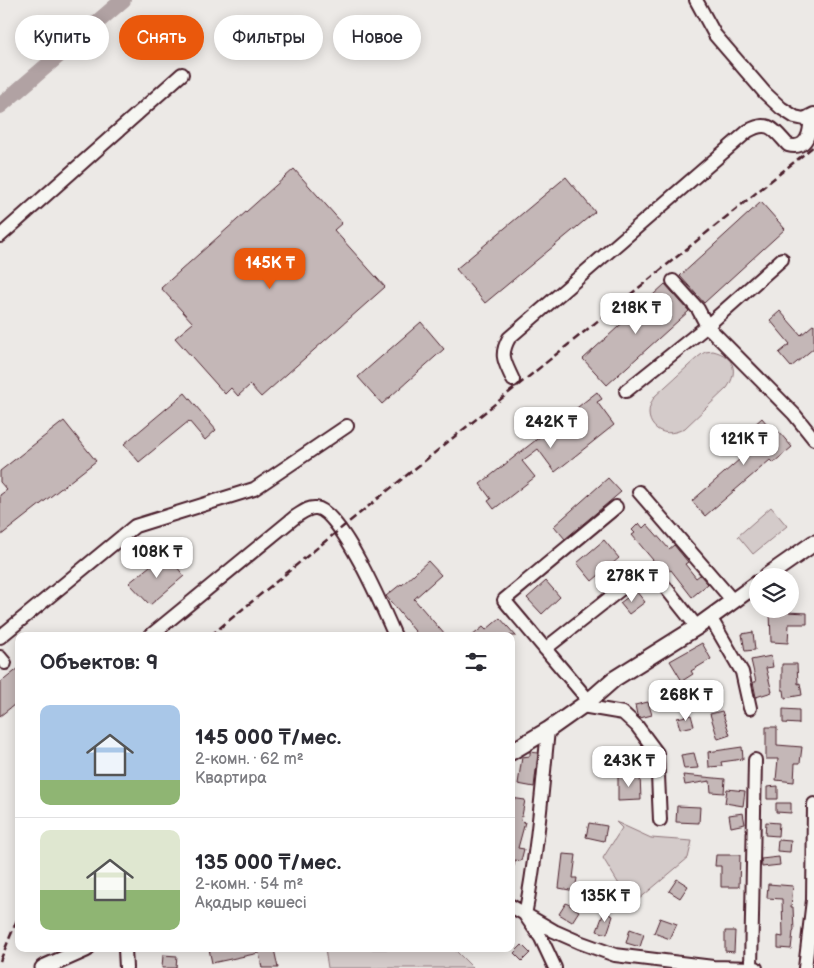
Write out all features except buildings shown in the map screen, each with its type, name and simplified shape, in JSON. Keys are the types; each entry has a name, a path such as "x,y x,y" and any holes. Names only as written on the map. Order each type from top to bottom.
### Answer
{"main road":[{"path":"778,568 814,543"},
{"path":"515,750 548,730 614,679 697,627 749,589"},
{"path":"43,968 79,952"}],"street":[{"path":"513,380 502,356 509,338 748,132 762,125 770,127 788,145 798,146 804,142 811,132 812,115 804,119 795,117 781,108 715,35 696,0"},
{"path":"0,236 182,74"},
{"path":"626,391 707,326 782,259"},
{"path":"673,281 698,309 707,326 794,414 814,439"},
{"path":"0,637 135,526 254,489 347,426"},
{"path":"639,492 734,600"},
{"path":"616,507 504,600 545,648 585,703 623,713 657,753 660,820"},
{"path":"155,632 308,508 317,508 326,513 360,560 393,632"},
{"path":"545,648 640,574 647,571 654,573 697,627"},
{"path":"710,617 742,672 750,708"},
{"path":"548,730 530,892 525,915 541,938 555,968"},
{"path":"751,968 755,760"},
{"path":"805,968 813,900 814,804"},
{"path":"515,909 554,931 615,955 713,967 756,968"},
{"path":"125,952 126,968"}],"shaded area":[{"path":"713,351 726,357 732,365 733,376 727,388 685,428 667,433 654,427 650,421 649,413 650,405 655,396 698,357 705,352"},
{"path":"771,507 787,526 753,554 738,536"},
{"path":"616,822 651,838 692,841 688,858 638,900 628,899 603,858 622,828"},
{"path":"325,952 457,952 473,968 328,968"}],"waterway":[{"path":"0,106 123,0"}],"railway":[{"path":"215,632 814,146"},
{"path":"0,961 15,925"}]}
